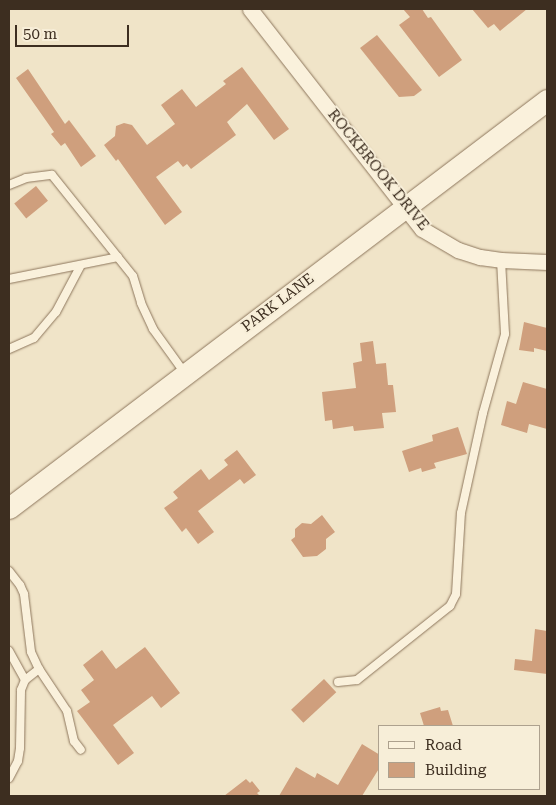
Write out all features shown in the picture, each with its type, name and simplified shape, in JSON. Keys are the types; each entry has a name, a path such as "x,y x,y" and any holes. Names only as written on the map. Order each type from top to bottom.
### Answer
{"street":[{"name":"ROCKBROOK DRIVE","path":"250,9 422,229 441,242 458,250 501,260 547,262"},
{"name":"PARK LANE","path":"9,508 547,100"}],"lane":[{"path":"9,184 26,178 52,175 133,276 141,302 153,330 185,374"},
{"path":"9,279 118,257"},
{"path":"338,682 357,680 450,606 456,594 461,513 484,413 506,334 501,260"},
{"path":"9,349 34,338 56,312 81,265"},
{"path":"9,571 20,585 24,594 27,608 28,641 39,668 67,711 74,741 81,750"},
{"path":"9,651 26,680"},
{"path":"9,778 18,761 20,748 20,690 26,680 39,668"}],"building":[{"path":"403,9 422,9 428,18 431,17 462,60 439,77 399,25 410,17"},
{"path":"472,9 527,9 500,31 494,24 488,28"},
{"path":"377,35 422,90 414,96 399,97 360,48"},
{"path":"242,67 289,129 274,140 247,104 227,122 236,135 191,169 187,164 183,167 178,161 156,177 182,212 165,225 118,159 116,161 104,145 115,136 116,126 124,123 132,125 147,145 175,124 161,105 182,89 196,107 226,84 223,81"},
{"path":"28,69 65,124 69,120 96,156 81,167 65,143 61,146 51,134 54,132 16,78"},
{"path":"36,186 48,201 26,218 14,204"},
{"path":"524,322 547,328 547,351 534,348 534,352 519,350"},
{"path":"373,341 376,364 386,363 388,385 393,385 396,412 382,413 384,428 354,431 353,426 333,429 332,420 325,421 322,392 356,388 353,363 362,361 360,343"},
{"path":"523,382 547,389 547,429 529,424 527,433 501,425 507,401 516,404"},
{"path":"458,427 467,454 434,463 436,468 422,472 421,468 409,472 402,451 433,441 432,435"},
{"path":"237,450 256,475 244,484 240,479 198,511 214,532 198,544 186,528 182,532 164,508 178,498 173,492 201,469 209,480 228,465 224,460"},
{"path":"322,515 335,532 326,539 326,549 317,556 303,557 291,540 295,537 295,529 302,523 311,524"},
{"path":"535,629 547,631 547,674 514,670 515,659 532,661"},
{"path":"145,647 180,693 161,708 152,696 113,725 134,753 118,765 77,711 90,702 81,690 94,680 83,665 102,650 116,669"},
{"path":"324,679 336,692 303,723 291,710"},
{"path":"440,707 441,711 448,710 453,725 424,725 420,713"},
{"path":"362,744 378,754 378,770 362,796 279,796 296,767 315,778 317,773 338,785"},
{"path":"246,779 250,783 252,781 260,791 257,793 260,796 224,796"}]}
